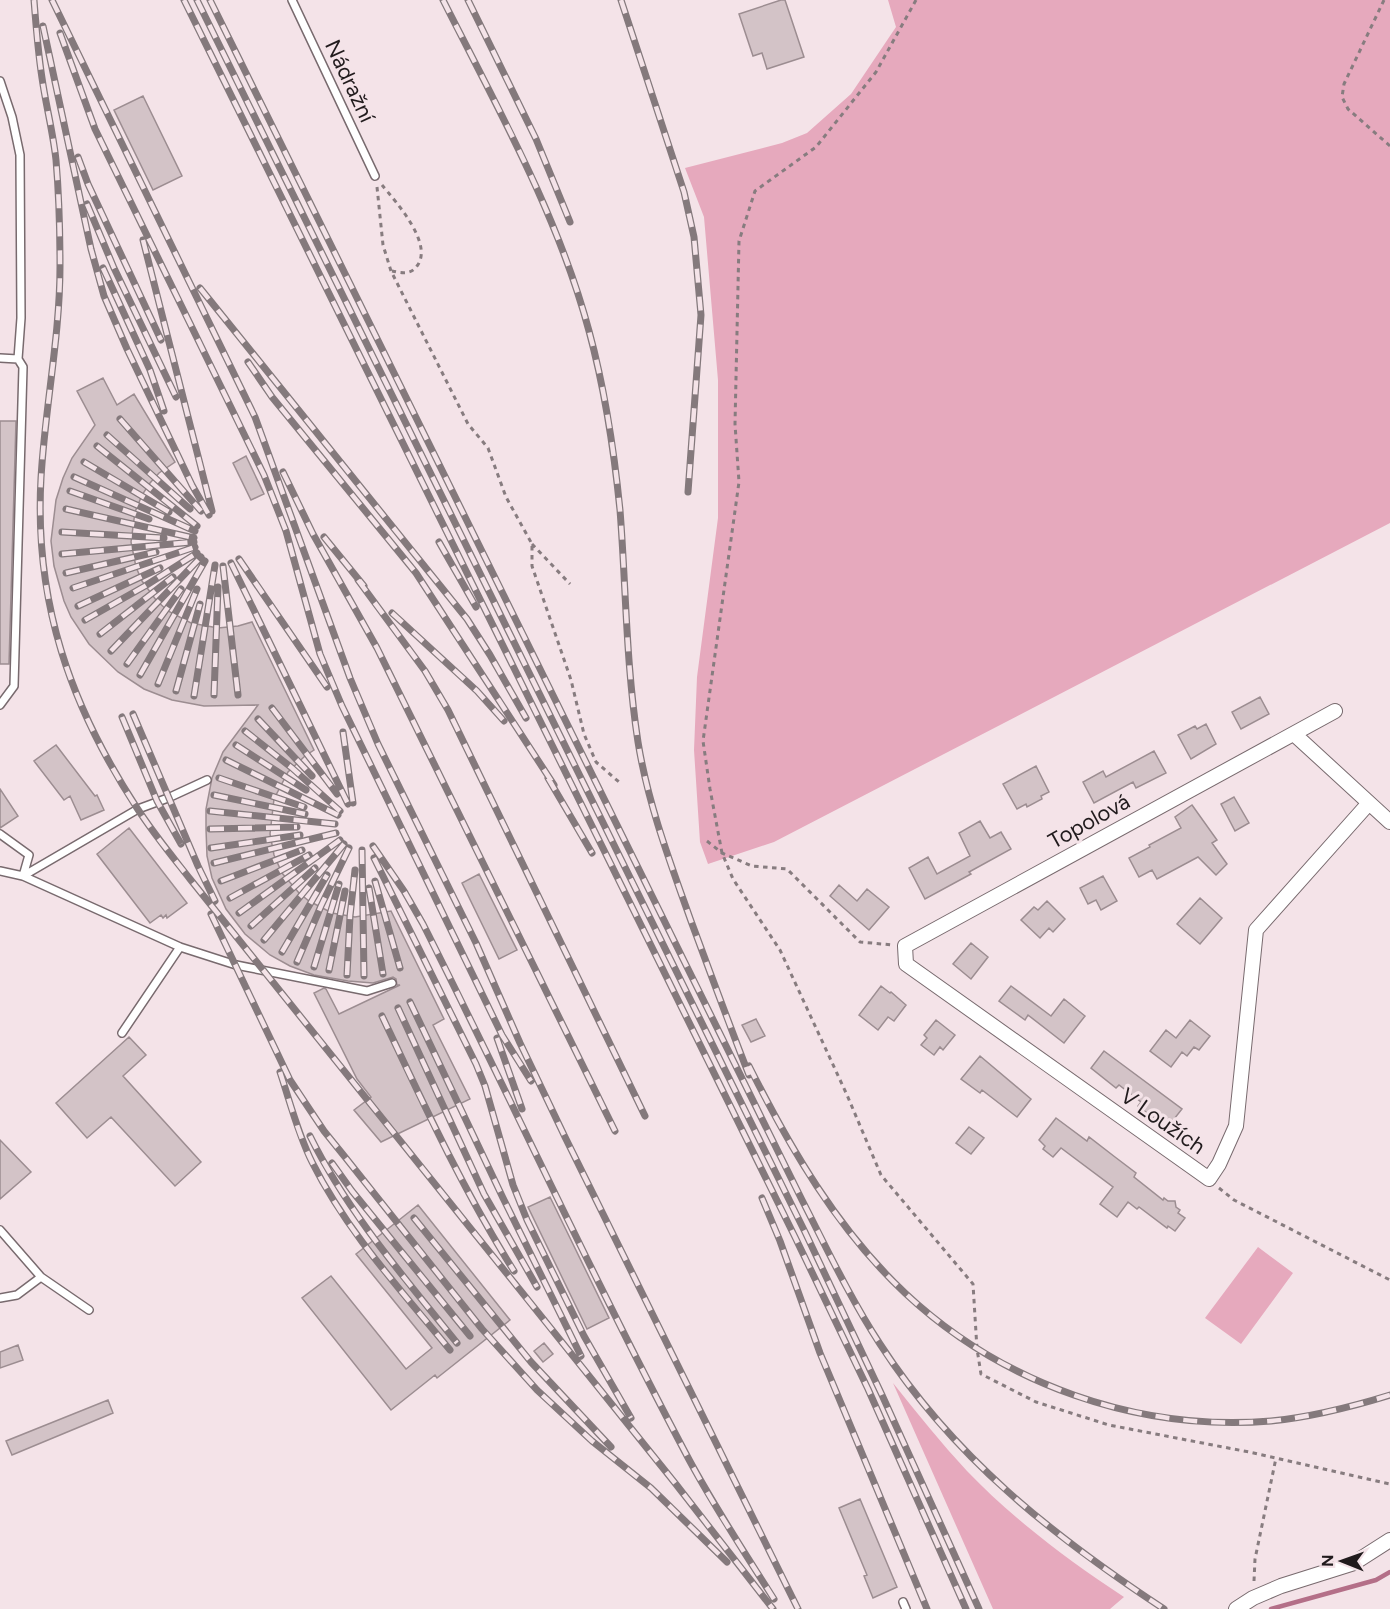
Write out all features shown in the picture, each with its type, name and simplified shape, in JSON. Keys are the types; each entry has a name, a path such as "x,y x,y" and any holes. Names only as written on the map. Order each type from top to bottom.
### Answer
{"street":[{"name":"Topolová","path":"905,946 1335,711"},
{"path":"1294,734 1390,822"},
{"name":"V Loužích","path":"905,946 906,964 1209,1179 1220,1164 1236,1126 1256,930 1369,803"},
{"path":"1236,1609 1253,1598 1281,1586 1354,1563 1390,1540"}],"lane":[{"name":"Nádražní","path":"292,0 375,177"},
{"path":"0,81 12,117 20,155 21,318 18,359 23,368 14,686 0,705"},
{"path":"0,358 18,359"},
{"path":"23,876 138,809 207,780"},
{"path":"0,834 29,855 23,876"},
{"path":"0,871 23,876 180,947 236,965 367,991 392,982"},
{"path":"122,1033 180,947"},
{"path":"0,1230 41,1277 89,1310"},
{"path":"0,1299 17,1295 41,1277"}],"path":[{"path":"916,0 876,72 816,147 755,191 739,241 735,424 739,482 704,741 722,853 733,879 780,950 881,1175 973,1284 981,1374 1036,1402 1109,1425 1276,1458 1390,1484"},
{"path":"1384,0 1344,84 1342,97 1347,109 1390,146"},
{"path":"375,177 383,245 391,271 468,424 488,448 506,497 532,544 570,584"},
{"path":"375,177 411,224 421,249 422,258 413,271 404,274 391,271"},
{"path":"532,544 532,567 571,680 584,734 596,762 619,782"},
{"path":"707,841 722,853 752,866 787,869 860,942 905,946"},
{"path":"1209,1179 1234,1200 1390,1280"},
{"path":"1253,1598 1256,1559 1276,1458"}],"shaded area":[{"path":"888,0 1390,0 1390,523 774,842 708,864 700,842 694,750 697,677 718,518 718,380 704,217 685,168 782,143 807,133 851,94 896,27"},
{"path":"1258,1247 1293,1273 1241,1344 1205,1318"},
{"path":"893,1383 957,1460 1003,1506 1062,1554 1124,1597 1110,1609 993,1609"}],"building":[{"path":"785,0 804,57 767,69 762,53 753,56 739,14"},
{"path":"143,96 182,176 153,190 114,110"},
{"path":"103,378 117,405 134,394 175,462 159,473 150,483 135,512 131,542 136,567 142,581 156,600 168,611 191,623 218,628 252,622 314,750 288,772 274,799 270,834 274,855 282,873 309,901 332,913 355,917 391,911 444,1019 433,1025 470,1099 381,1142 354,1110 371,1097 357,1079 314,993 326,989 339,1014 400,985 397,985 393,977 373,983 314,975 270,955 245,934 226,909 212,878 207,856 206,809 212,778 223,752 258,705 204,706 172,700 144,689 118,672 89,644 71,617 64,601 54,566 51,541 56,500 72,458 95,425 77,391"},
{"path":"0,421 16,421 9,664 0,664"},
{"path":"246,456 264,494 251,500 233,463"},
{"path":"1260,697 1269,714 1241,729 1232,712"},
{"path":"1206,724 1216,744 1191,759 1178,735 1195,726 1197,729"},
{"path":"56,745 95,796 97,795 104,810 81,820 70,796 64,800 34,761"},
{"path":"1154,751 1166,773 1136,788 1133,782 1094,803 1083,782 1103,771 1106,777"},
{"path":"1036,766 1049,792 1041,796 1042,799 1027,807 1026,804 1017,809 1003,784"},
{"path":"0,789 18,816 0,828"},
{"path":"1234,797 1249,823 1235,831 1221,804"},
{"path":"1192,805 1217,840 1212,843 1227,864 1216,875 1198,857 1157,879 1152,870 1139,877 1129,858 1181,828 1175,817"},
{"path":"980,821 990,838 1001,832 1011,849 925,899 909,868 928,857 937,874 970,856 959,833"},
{"path":"129,828 187,903 167,918 166,915 163,918 161,915 150,923 97,854"},
{"path":"479,874 517,950 499,959 462,883"},
{"path":"1103,876 1117,901 1101,910 1096,900 1088,904 1080,888"},
{"path":"839,885 857,901 867,889 889,907 869,930 830,896"},
{"path":"1200,898 1222,918 1200,944 1177,924"},
{"path":"1047,901 1065,919 1053,932 1049,928 1040,938 1021,920 1034,907 1038,910"},
{"path":"971,943 988,957 971,979 953,964"},
{"path":"881,986 906,1005 894,1021 888,1017 878,1030 859,1015"},
{"path":"1011,986 1051,1016 1064,999 1085,1016 1064,1043 1028,1015 1025,1020 999,1001"},
{"path":"756,1019 765,1036 751,1042 742,1025"},
{"path":"936,1020 955,1035 943,1050 940,1047 934,1055 921,1045 927,1038 924,1035"},
{"path":"1190,1020 1210,1036 1199,1050 1194,1047 1187,1056 1182,1052 1171,1067 1150,1051 1166,1030 1176,1038"},
{"path":"129,1037 146,1055 123,1076 201,1162 175,1186 111,1117 87,1138 56,1103"},
{"path":"1104,1051 1182,1109 1167,1128 1138,1106 1141,1102 1119,1085 1116,1088 1091,1068"},
{"path":"980,1056 1031,1099 1017,1117 982,1090 980,1093 961,1079"},
{"path":"1056,1118 1087,1141 1089,1137 1136,1173 1134,1177 1163,1200 1164,1198 1168,1201 1175,1201 1176,1207 1180,1210 1178,1213 1185,1218 1175,1231 1128,1202 1117,1217 1100,1204 1113,1187 1061,1148 1053,1157 1043,1149 1045,1146 1039,1140"},
{"path":"969,1127 984,1138 971,1154 956,1143"},
{"path":"0,1140 31,1172 0,1199"},
{"path":"550,1197 609,1318 587,1329 528,1207"},
{"path":"418,1205 510,1320 437,1378 435,1375 391,1410 302,1298 331,1276 406,1369 432,1348 356,1254"},
{"path":"544,1343 553,1354 543,1362 534,1351"},
{"path":"18,1345 23,1360 0,1368 0,1352"},
{"path":"108,1400 113,1413 12,1455 6,1441"},
{"path":"860,1499 897,1587 873,1598 864,1576 867,1575 839,1508"}],"waterway":[{"path":"1271,1609 1376,1580 1390,1572"}],"railway":[{"path":"34,0 37,39 56,160 60,240 58,319 41,478 40,524 51,610 61,651 75,691 113,769 137,808 170,853 675,1483 773,1609"},
{"path":"52,0 255,417 350,678 378,744 476,943 565,1137 798,1609"},
{"path":"184,0 795,1237 868,1389 966,1609"},
{"path":"197,0 805,1232 979,1609"},
{"path":"210,0 802,1200 869,1327 909,1385 940,1423 1008,1492 1083,1553 1164,1609"},
{"path":"443,0 525,162 561,245 589,331 604,398 615,465 631,684 642,765 668,855 749,1075"},
{"path":"468,0 536,139 570,222"},
{"path":"621,0 684,192 694,237 701,315 688,492"},
{"path":"43,26 91,249 104,296 192,485 209,515"},
{"path":"60,33 95,129 264,475 286,531 320,654 342,706 502,1035 531,1081"},
{"path":"78,157 88,184 161,340"},
{"path":"87,204 114,268 176,397"},
{"path":"143,240 212,511"},
{"path":"103,268 150,370 164,411"},
{"path":"200,288 467,619 526,718"},
{"path":"248,362 272,397 416,573 554,785"},
{"path":"120,419 201,511"},
{"path":"107,435 190,509"},
{"path":"97,446 197,526"},
{"path":"84,462 169,512"},
{"path":"283,472 313,534 377,648 615,1131"},
{"path":"74,477 195,531"},
{"path":"70,491 149,519"},
{"path":"66,509 194,538"},
{"path":"62,532 164,538"},
{"path":"324,537 364,586"},
{"path":"62,554 194,542"},
{"path":"439,542 476,607"},
{"path":"73,588 195,547"},
{"path":"66,573 156,552"},
{"path":"85,620 197,553"},
{"path":"111,651 201,557"},
{"path":"239,559 327,687"},
{"path":"140,675 205,561"},
{"path":"231,563 348,804"},
{"path":"194,696 215,565"},
{"path":"223,566 238,695"},
{"path":"78,606 160,568"},
{"path":"100,634 173,577"},
{"path":"358,580 425,671 448,710 645,1116"},
{"path":"214,695 218,587"},
{"path":"127,664 181,589"},
{"path":"158,684 197,589"},
{"path":"176,691 200,604"},
{"path":"392,613 477,691 504,721"},
{"path":"272,708 337,794"},
{"path":"133,714 215,901"},
{"path":"122,717 157,801 181,844"},
{"path":"258,719 312,776"},
{"path":"245,731 292,768 340,811"},
{"path":"343,732 353,803"},
{"path":"236,745 306,790"},
{"path":"226,760 338,815"},
{"path":"219,778 304,807"},
{"path":"548,778 592,853"},
{"path":"214,795 305,814"},
{"path":"210,811 335,824"},
{"path":"210,829 297,827"},
{"path":"214,863 336,833"},
{"path":"211,848 300,835"},
{"path":"239,913 340,840"},
{"path":"264,940 344,844"},
{"path":"373,846 404,891 423,924 618,1321 695,1471 774,1599"},
{"path":"297,962 349,848"},
{"path":"221,881 302,850"},
{"path":"362,850 364,976"},
{"path":"230,898 309,855"},
{"path":"374,858 476,1064 485,1086 513,1185 527,1220 584,1336 631,1418"},
{"path":"251,926 315,868"},
{"path":"347,975 355,870"},
{"path":"282,952 327,875"},
{"path":"375,881 400,968"},
{"path":"314,967 339,884"},
{"path":"369,888 383,974"},
{"path":"329,970 345,891"},
{"path":"211,914 290,1080 324,1131 482,1329 537,1390 592,1441 651,1488 727,1562"},
{"path":"410,1002 581,1356"},
{"path":"398,1008 484,1194 537,1287"},
{"path":"382,1016 461,1178 514,1271"},
{"path":"497,1038 522,1109"},
{"path":"749,1066 798,1157 837,1215 880,1268 943,1325 984,1353 1028,1376 1074,1395 1122,1409 1171,1418 1221,1422 1271,1421 1301,1417 1390,1395"},
{"path":"280,1072 302,1140 326,1188 376,1260 450,1350"},
{"path":"310,1136 359,1218 457,1343"},
{"path":"332,1163 352,1191 470,1336"},
{"path":"762,1198 820,1353 927,1609"},
{"path":"414,1218 531,1362 611,1447"}]}
